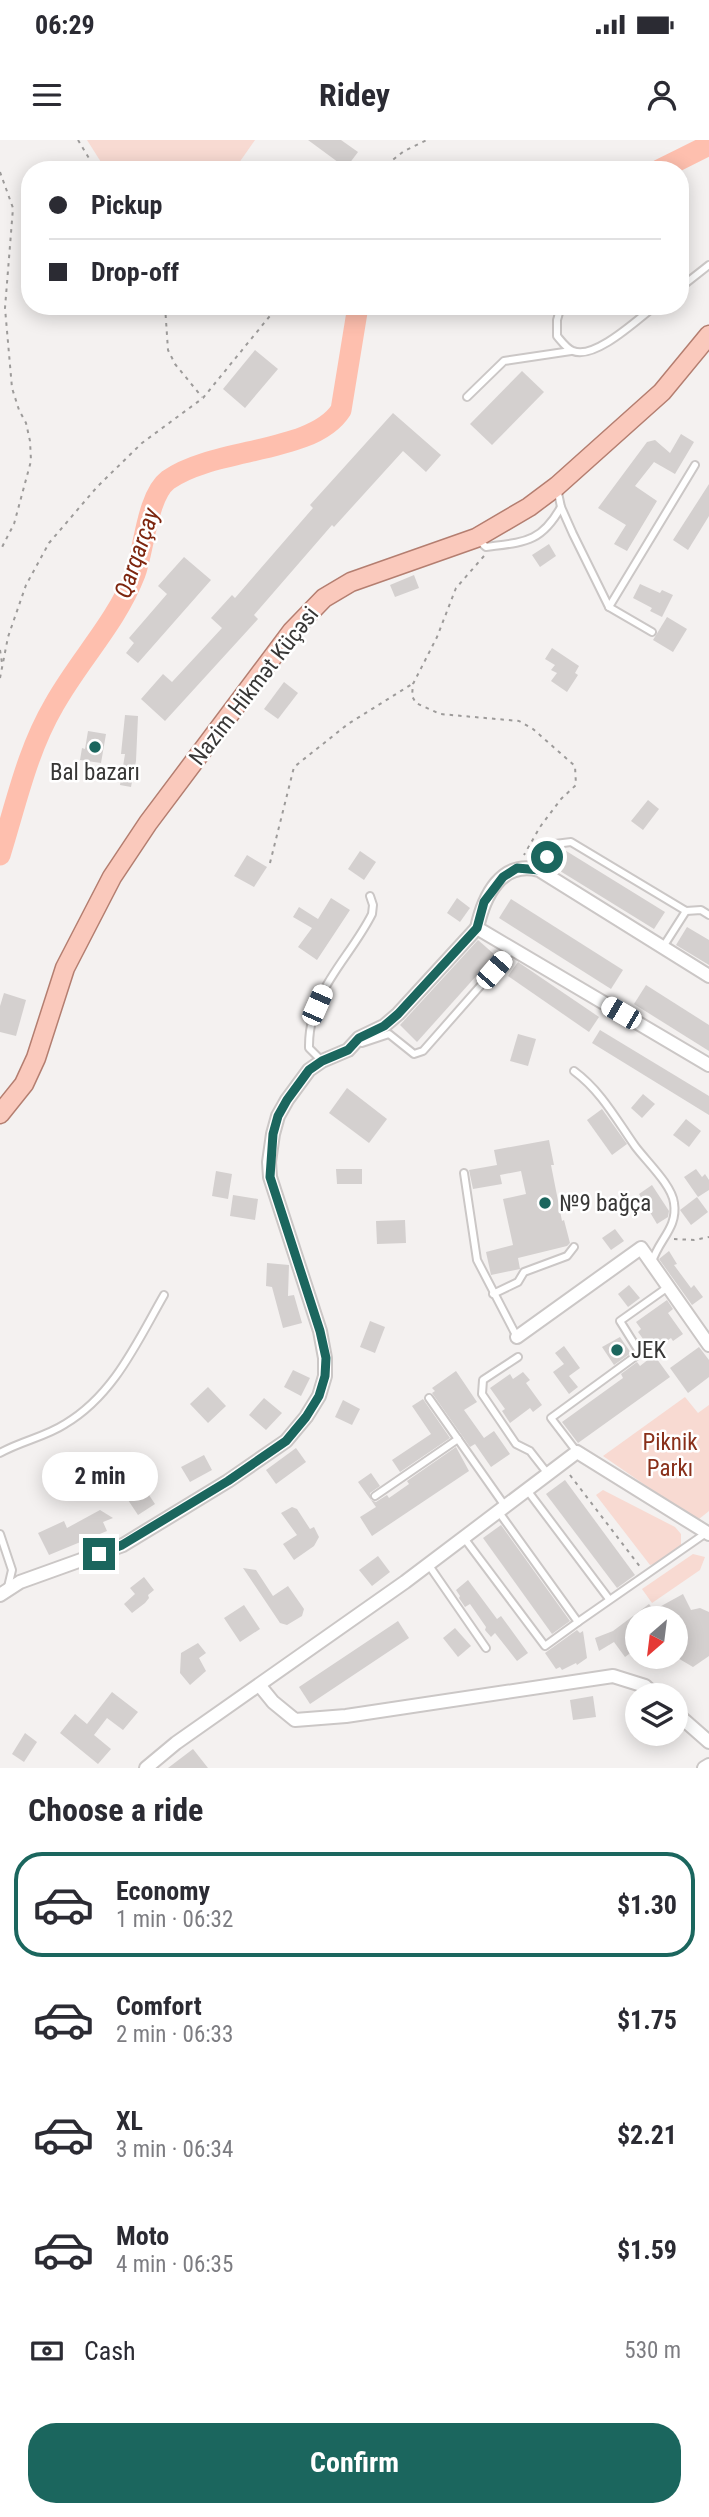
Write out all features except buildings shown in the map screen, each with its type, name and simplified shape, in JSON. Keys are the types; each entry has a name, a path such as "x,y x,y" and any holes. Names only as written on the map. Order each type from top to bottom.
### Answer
{"main road":[{"name":"Nazim Hikmət Küçəsi","path":"0,1114 24,1084 36,1058 65,968 112,877 148,822 292,631 324,598 351,582 481,543 557,486 662,392 709,335"}],"street":[{"path":"4,1592 122,1545 228,1481 286,1441 312,1406 325,1376 326,1358 320,1331 270,1177 269,1162 278,1116 297,1084 322,1061 348,1050 359,1038 387,1030 398,1014 477,928 481,910 491,891 503,877 517,868 539,870 709,976"},
{"path":"477,928 709,1065"},
{"path":"517,1337 641,1248 709,1345"},
{"path":"146,1768 176,1743 464,1538 577,1452 708,1533"},
{"path":"260,1685 273,1702 295,1720 346,1716 613,1676 635,1683"},
{"path":"688,1724 709,1742"},
{"path":"704,1768 709,1765"}],"lane":[{"path":"689,281 709,265"},
{"path":"559,315 555,329 557,336 571,351"},
{"path":"467,397 503,361 571,351 583,354 591,352 642,315"},
{"path":"609,607 695,465"},
{"path":"557,486 561,508 609,607 652,632"},
{"path":"481,543 525,542 550,527 561,508"},
{"path":"539,870 555,844 570,842 686,911 701,910 709,915"},
{"path":"322,1061 309,1048 309,1029 326,984 372,914 370,896"},
{"path":"663,947 686,911"},
{"path":"387,1030 414,1054 424,1052 512,950"},
{"path":"574,1071 607,1104 671,1192 674,1220 670,1231 657,1246 652,1264"},
{"path":"464,1173 477,1260 517,1337"},
{"path":"493,1294 518,1282 524,1272 567,1256 574,1247"},
{"path":"577,1452 551,1418 640,1353 620,1321 668,1287"},
{"path":"0,1453 65,1425 91,1405 116,1379 164,1295"},
{"path":"518,1357 483,1380 482,1394 516,1444 530,1451 548,1474"},
{"path":"429,1398 579,1622"},
{"path":"374,1496 457,1439"},
{"path":"527,1490 609,1599"},
{"path":"464,1538 545,1646 609,1599 708,1533"},
{"path":"0,1534 12,1570 4,1592"},
{"path":"428,1564 486,1648"}],"path":[{"path":"78,140 91,161"},
{"path":"391,161 404,151 427,140"},
{"path":"0,172 13,208 5,308 12,387 26,423 31,461 14,524 0,551"},
{"path":"165,315 168,350 175,364 203,398"},
{"path":"0,678 8,637 26,585 53,537 97,487 142,443 203,398 271,315"},
{"path":"481,543 484,558 456,588 437,637 413,684 412,696 416,703 440,714 519,721 533,729 575,766 576,785 561,799 540,827 517,868"},
{"path":"0,650 2,664"},
{"path":"270,863 294,767 348,724 413,684"},
{"path":"663,1238 694,1240 709,1237"},
{"path":"561,1464 646,1574"}],"green space":[{"path":"87,140 255,140 240,161 100,161"},
{"name":"Piknik Parkı","path":"685,1397 698,1413 709,1405 709,1511 699,1519 687,1514 603,1456"},
{"path":"603,1490 675,1527 681,1534 681,1545 660,1563 650,1565 596,1495"},
{"path":"693,1554 705,1557 700,1570 652,1603 642,1589"}],"waterway":[{"name":"Qarqarçay","path":"677,161 709,145"},
{"name":"Qarqarçay","path":"0,855 36,741 64,688 108,625 127,592 138,564 151,510 161,488 168,480 187,469 286,443 309,435 327,424 341,410 357,315"}],"place":[{"name":"Bal bazarı","path":"95,747"},
{"name":"№9 bağça","path":"545,1203"},
{"name":"JEK","path":"617,1350"}],"route":[{"path":"99,1554 122,1545 228,1481 286,1441 306,1417 319,1396 325,1376 326,1358 320,1331 270,1177 269,1162 278,1116 297,1084 309,1070 348,1050 359,1038 384,1026 398,1014 477,928 484,902 503,877 517,868 539,870 547,857"}]}
